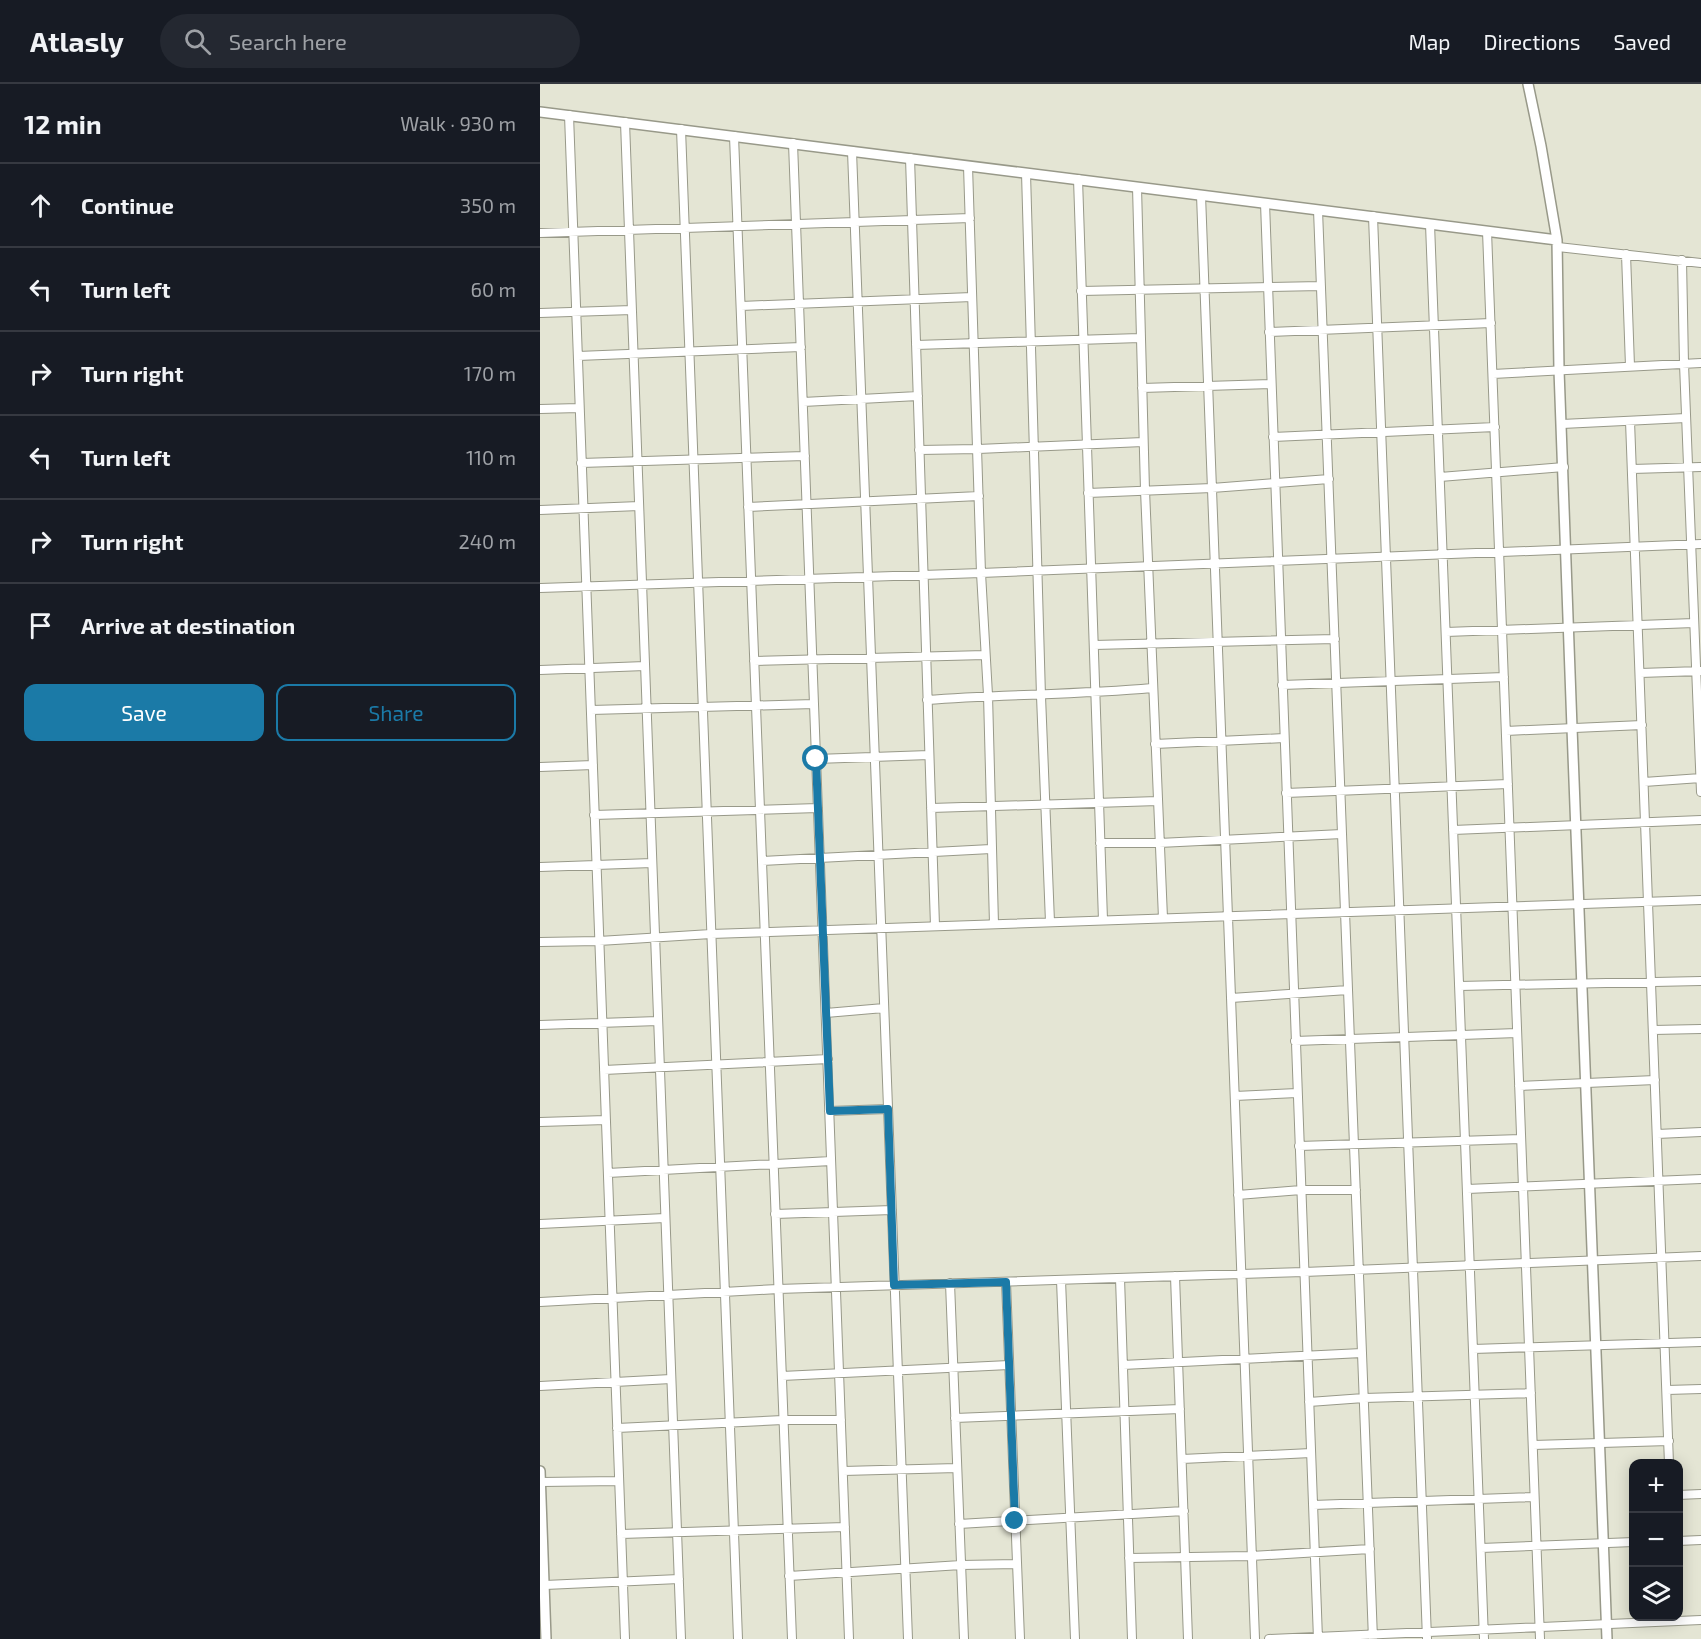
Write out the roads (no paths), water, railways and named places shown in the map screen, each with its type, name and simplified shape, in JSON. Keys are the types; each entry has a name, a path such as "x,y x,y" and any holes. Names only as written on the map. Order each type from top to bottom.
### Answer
{"street":[{"path":"1528,84 1557,244 1559,370 1607,1639"},
{"path":"540,112 1373,216 1701,263"},
{"path":"569,115 625,1639"},
{"path":"625,122 681,1639"},
{"path":"681,129 738,1639"},
{"path":"734,136 792,1639"},
{"path":"793,144 849,1639"},
{"path":"852,151 908,1639"},
{"path":"910,158 935,926"},
{"path":"968,165 981,573 988,695 994,924"},
{"path":"1026,173 1050,922"},
{"path":"1078,179 1103,920"},
{"path":"1137,187 1143,442 1163,918"},
{"path":"1201,195 1255,1639"},
{"path":"1265,203 1317,1638"},
{"path":"1318,210 1373,1637"},
{"path":"1373,216 1427,1636"},
{"path":"540,233 685,226 970,218"},
{"path":"1430,224 1484,1639"},
{"path":"1487,231 1540,1639"},
{"path":"1626,254 1630,366"},
{"path":"1682,260 1694,623 1699,671 1701,792"},
{"path":"1081,291 1321,285"},
{"path":"741,306 972,297"},
{"path":"540,313 632,310"},
{"path":"1269,332 1491,323"},
{"path":"916,345 1140,338"},
{"path":"578,357 801,347"},
{"path":"1493,374 1701,363"},
{"path":"1142,388 1271,384"},
{"path":"803,402 918,396"},
{"path":"540,409 579,408"},
{"path":"1562,424 1686,418"},
{"path":"1630,421 1670,1459"},
{"path":"1273,437 1495,427"},
{"path":"919,450 1143,442"},
{"path":"581,463 805,456"},
{"path":"1440,477 1564,467"},
{"path":"1632,469 1701,467"},
{"path":"1088,493 1212,488 1329,479"},
{"path":"748,507 979,496"},
{"path":"540,510 639,506"},
{"path":"540,588 981,573 1701,543"},
{"path":"1446,632 1694,623"},
{"path":"1094,645 1335,639"},
{"path":"754,661 985,655"},
{"path":"540,670 645,666"},
{"path":"1640,674 1699,671"},
{"path":"1282,685 1504,677"},
{"path":"927,700 988,695 1041,696 1152,688"},
{"path":"591,710 814,704"},
{"path":"1506,731 1642,725"},
{"path":"1155,744 1284,738"},
{"path":"816,759 929,755"},
{"path":"540,767 593,765"},
{"path":"1644,782 1701,778"},
{"path":"1286,793 1508,784"},
{"path":"931,808 1158,801"},
{"path":"594,815 818,808"},
{"path":"1453,830 1701,820"},
{"path":"1100,843 1159,843 1342,834"},
{"path":"762,861 992,849"},
{"path":"540,867 652,863"},
{"path":"540,942 765,932 1701,900"},
{"path":"1459,987 1701,981"},
{"path":"1231,998 1348,990"},
{"path":"826,1013 884,1008"},
{"path":"540,1025 658,1022"},
{"path":"1653,1030 1701,1029"},
{"path":"1295,1041 1517,1033"},
{"path":"604,1070 828,1059"},
{"path":"1519,1086 1655,1080"},
{"path":"1234,1096 1297,1093"},
{"path":"830,1111 888,1109"},
{"path":"540,1122 606,1120"},
{"path":"1657,1134 1701,1132"},
{"path":"1299,1146 1521,1139"},
{"path":"608,1173 831,1161"},
{"path":"1467,1189 1701,1179"},
{"path":"1238,1195 1301,1190 1356,1190"},
{"path":"775,1214 892,1210"},
{"path":"540,1224 665,1218"},
{"path":"540,1302 778,1289 1304,1272 1701,1256"},
{"path":"1176,1276 1188,1639"},
{"path":"1120,1278 1132,1639"},
{"path":"1061,1280 1075,1639"},
{"path":"1006,1282 1020,1639"},
{"path":"950,1283 964,1639"},
{"path":"1473,1349 1701,1342"},
{"path":"1123,1365 1362,1353"},
{"path":"782,1376 1009,1365"},
{"path":"540,1386 671,1378"},
{"path":"1667,1390 1701,1389"},
{"path":"1309,1402 1531,1393"},
{"path":"955,1418 1180,1409"},
{"path":"617,1428 783,1420 841,1420"},
{"path":"1533,1445 1669,1441"},
{"path":"1182,1459 1311,1453"},
{"path":"843,1471 957,1468"},
{"path":"540,1471 546,1639"},
{"path":"541,1482 619,1481"},
{"path":"1683,1495 1701,1494"},
{"path":"1313,1505 1534,1497"},
{"path":"959,1524 1184,1511"},
{"path":"621,1534 845,1527"},
{"path":"1683,1541 1701,1540"},
{"path":"1481,1548 1629,1542"},
{"path":"1129,1558 1251,1556 1370,1549"},
{"path":"789,1576 961,1565 1017,1564"},
{"path":"544,1585 679,1580"},
{"path":"1683,1619 1701,1620"},
{"path":"1269,1639 1427,1636 1484,1630 1647,1621"}]}
